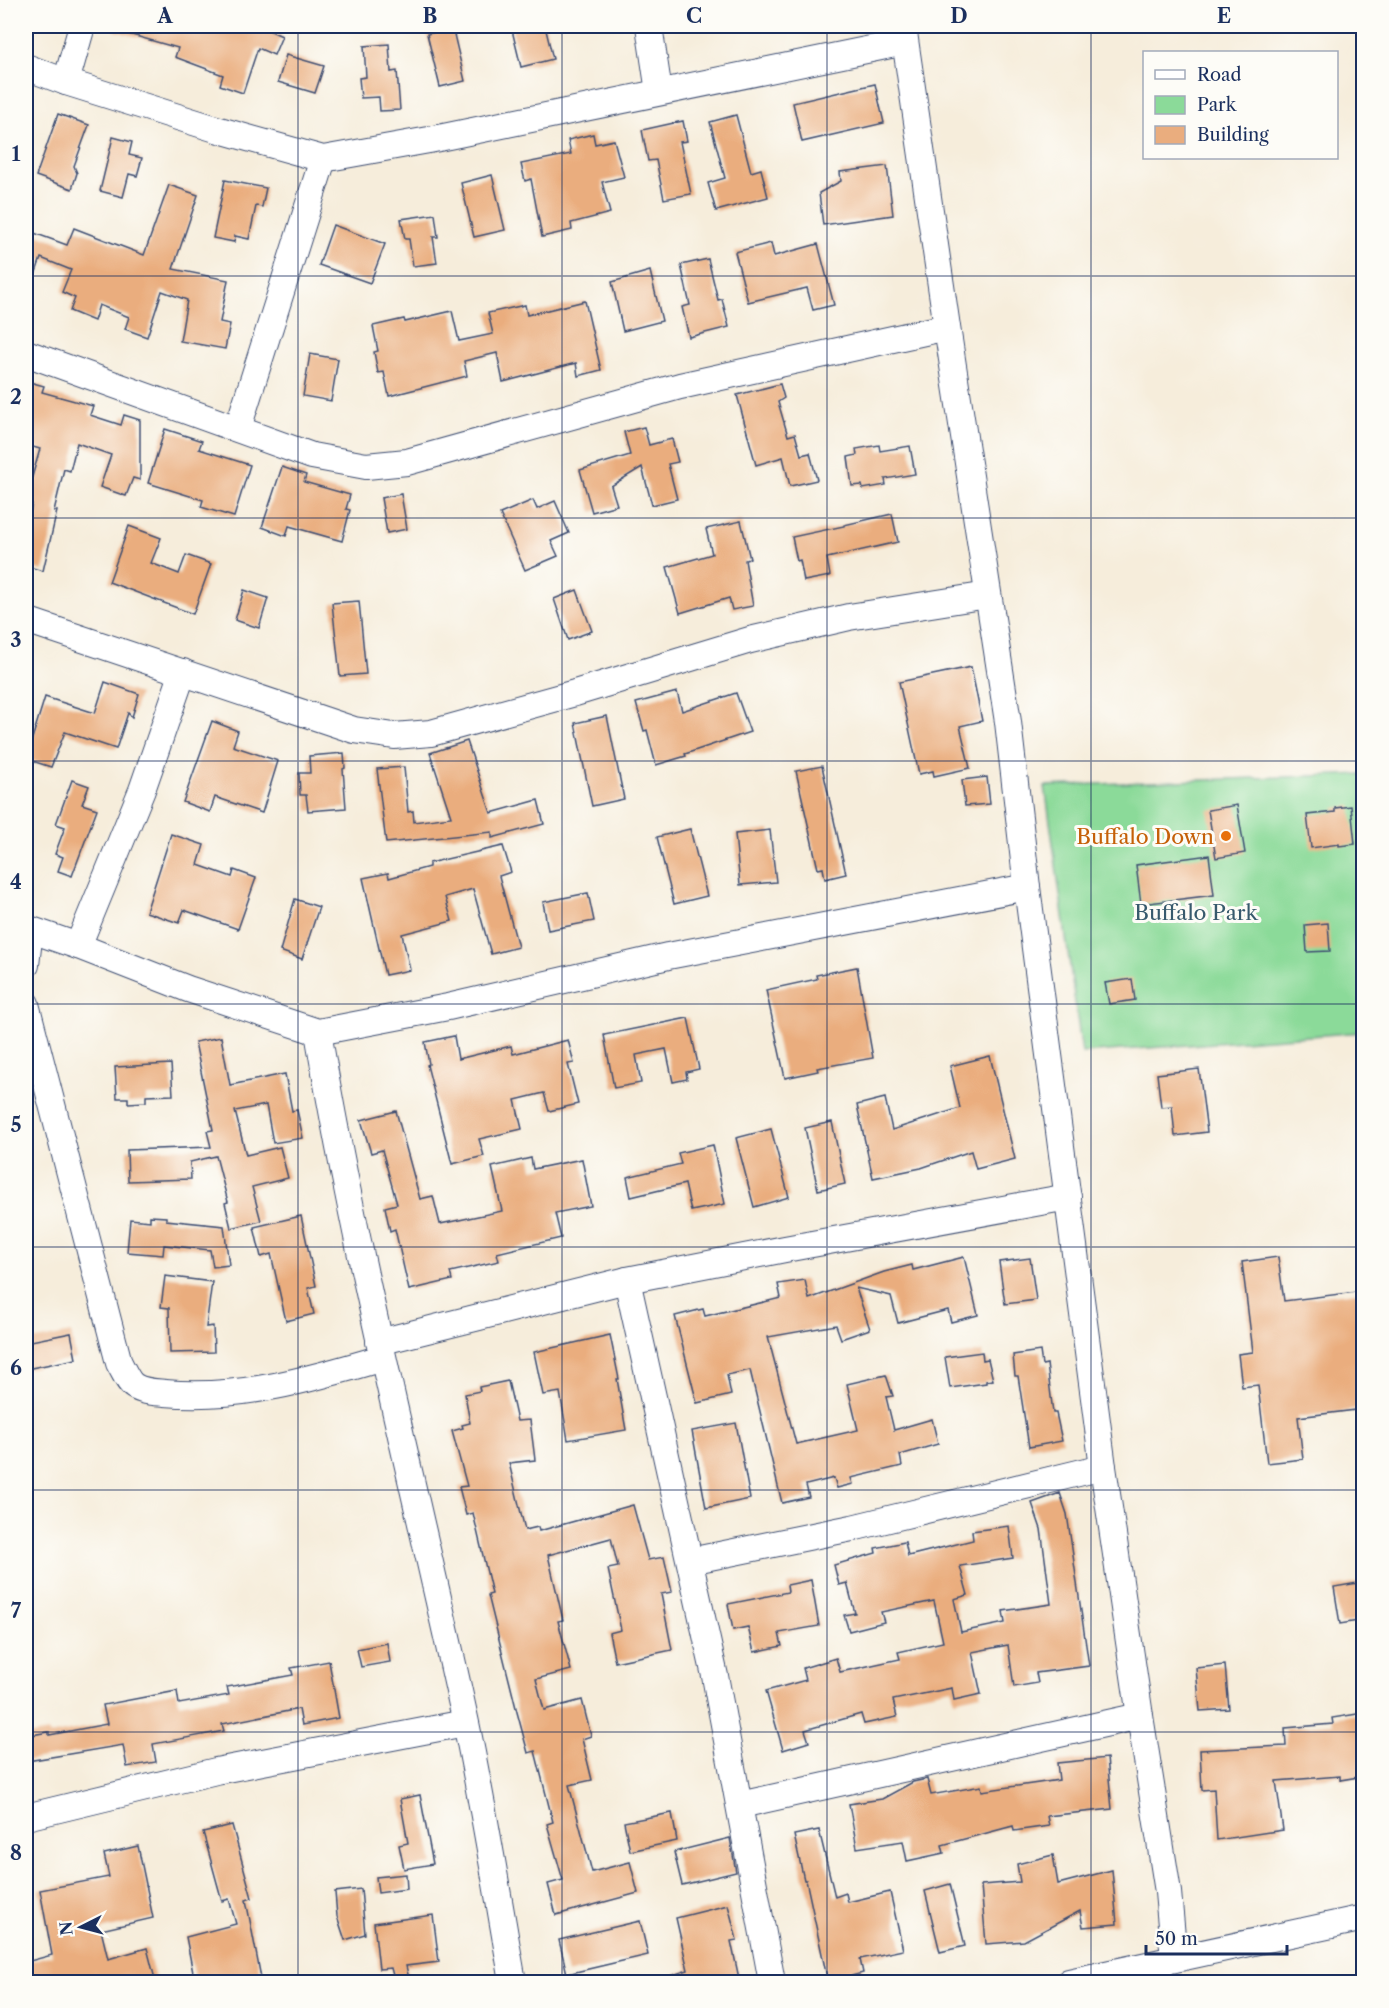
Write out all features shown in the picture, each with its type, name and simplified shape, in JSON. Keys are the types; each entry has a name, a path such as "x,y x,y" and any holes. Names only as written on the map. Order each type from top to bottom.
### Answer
{"street":[{"path":"66,82 82,26"},
{"path":"649,26 659,92"},
{"path":"26,67 66,82 216,129 323,159 429,140 659,92 904,34 1008,722 1027,887 1103,1467 1168,1892 1174,1959"},
{"path":"238,428 323,159"},
{"path":"26,353 312,456 366,466 407,462 680,386 947,327"},
{"path":"26,620 354,730 394,736 431,733 575,693 750,640 849,617 988,595"},
{"path":"78,946 142,790 183,672"},
{"path":"26,965 28,929 188,989 318,1032 448,1007 668,956 1027,887"},
{"path":"26,1005 119,1363 132,1385 146,1391 178,1394 228,1392 276,1386 327,1375 381,1350 627,1280 1068,1197"},
{"path":"318,1032 381,1350 465,1723 513,1983"},
{"path":"627,1280 715,1676 772,1983"},
{"path":"690,1561 852,1528 1103,1467"},
{"path":"740,1805 1140,1716"},
{"path":"26,1817 216,1771 465,1723"},
{"path":"1070,1983 1118,1977 1174,1959 1364,1918"}],"green space":[{"name":"Buffalo Park","path":"1363,774 1363,1032 1082,1053 1045,786"}],"building":[{"path":"115,26 259,26 282,36 274,55 258,48 243,93 220,85 223,75 175,57 178,48 114,30"},
{"path":"435,26 452,26 465,81 440,87 427,34 436,32"},
{"path":"511,26 545,26 553,59 521,67"},
{"path":"389,44 391,72 397,71 400,110 380,111 379,97 361,98 359,78 366,77 364,46"},
{"path":"286,55 324,66 315,93 278,82"},
{"path":"875,84 884,123 802,142 793,103"},
{"path":"58,114 89,125 74,166 77,173 72,189 36,176"},
{"path":"736,115 751,172 761,169 768,197 716,211 708,183 725,178 710,122"},
{"path":"683,121 687,141 680,142 691,194 664,199 656,160 648,161 642,130"},
{"path":"593,134 595,144 614,140 624,177 602,182 610,213 571,223 572,230 542,237 531,179 525,181 521,164 571,154 568,140"},
{"path":"113,137 132,142 129,155 142,158 137,176 129,174 123,197 100,191"},
{"path":"887,166 893,215 823,225 819,193 841,181 840,172"},
{"path":"492,175 505,230 474,237 461,183"},
{"path":"225,180 266,188 262,207 256,206 249,239 235,236 234,242 213,238"},
{"path":"169,185 198,195 173,269 228,280 220,322 230,324 225,349 180,341 187,300 162,291 147,337 125,329 129,317 99,305 94,321 70,311 75,298 62,292 71,270 41,258 28,295 26,294 26,230 67,245 74,228 144,255"},
{"path":"435,214 438,237 433,237 437,263 413,266 409,239 405,239 401,219"},
{"path":"333,225 385,244 370,283 319,265"},
{"path":"771,243 774,256 818,244 834,305 813,310 807,288 748,302 735,252"},
{"path":"708,259 718,300 722,299 729,327 689,337 682,307 690,305 681,265"},
{"path":"650,271 662,321 623,331 612,282"},
{"path":"585,301 601,370 578,376 576,363 503,382 497,353 464,361 467,376 389,396 384,372 378,373 374,352 378,351 373,326 404,319 405,322 452,311 459,341 493,334 488,313 525,305 527,315"},
{"path":"310,354 338,359 331,401 303,396"},
{"path":"26,381 44,386 42,392 93,406 90,415 121,425 124,415 140,420 140,480 133,478 126,496 100,487 111,455 77,443 70,471 64,469 43,571 26,566 26,529 32,504 26,503 26,483 30,484 40,449 26,445"},
{"path":"780,384 784,398 778,402 788,436 795,434 801,455 810,453 817,480 790,486 783,457 756,465 737,395"},
{"path":"644,427 649,445 672,439 678,462 668,464 677,499 652,505 642,467 611,486 617,505 592,512 580,470 630,455 624,432"},
{"path":"165,429 202,441 199,449 250,465 234,517 201,507 203,500 148,483"},
{"path":"879,445 880,451 910,446 915,474 885,479 886,485 863,489 862,485 852,486 848,457 857,455 856,449"},
{"path":"282,467 306,475 304,482 350,495 346,509 350,510 342,541 289,526 286,536 262,527"},
{"path":"401,494 407,529 387,533 381,498"},
{"path":"533,500 537,509 555,501 569,533 551,541 558,556 525,570 500,514"},
{"path":"892,514 898,542 827,558 830,576 804,581 792,537"},
{"path":"741,521 750,559 745,560 753,606 732,610 729,598 680,613 667,567 712,554 706,529"},
{"path":"129,526 161,538 151,563 179,574 186,555 211,564 193,614 109,582"},
{"path":"244,590 268,598 259,628 235,620"},
{"path":"577,590 592,631 568,640 554,599"},
{"path":"359,601 366,674 340,676 332,603"},
{"path":"971,667 982,721 960,726 970,768 934,776 933,771 919,774 899,682"},
{"path":"105,682 139,694 132,717 128,713 116,749 65,732 51,767 26,759 26,740 31,742 45,697 95,713"},
{"path":"677,692 682,711 736,693 750,732 656,765 647,730 644,731 636,703"},
{"path":"607,716 624,799 592,806 575,723"},
{"path":"212,721 238,731 233,746 278,761 262,813 215,797 210,812 183,802"},
{"path":"467,741 491,813 538,800 544,824 492,838 492,832 386,843 377,769 404,767 408,812 413,811 414,822 451,817 430,753"},
{"path":"344,753 346,808 308,811 306,795 300,795 299,773 310,773 309,756"},
{"path":"822,766 846,874 825,879 823,868 818,869 796,771"},
{"path":"987,777 990,804 965,806 962,780"},
{"path":"72,780 89,786 82,804 97,809 72,876 58,871 63,857 55,854 65,827 56,824"},
{"path":"1237,805 1245,853 1216,858 1208,810"},
{"path":"1351,806 1355,844 1311,848 1307,815 1335,812 1335,808"},
{"path":"690,829 707,896 674,904 657,837"},
{"path":"770,830 776,882 740,885 735,834"},
{"path":"171,834 204,845 198,865 232,877 234,870 256,878 238,929 184,910 179,923 146,912"},
{"path":"503,846 511,872 499,876 518,947 491,954 473,889 445,897 452,921 402,934 410,970 385,975 363,878 388,873 389,878 429,867 429,863"},
{"path":"1209,855 1214,895 1141,904 1136,865"},
{"path":"588,893 594,921 548,930 543,902"},
{"path":"295,899 319,907 302,959 280,951"},
{"path":"1328,923 1330,951 1307,952 1305,925"},
{"path":"857,967 873,1058 817,1068 818,1071 785,1078 766,990 817,979 816,975"},
{"path":"1132,979 1135,1000 1109,1004 1105,983"},
{"path":"688,1018 699,1069 686,1072 687,1079 673,1082 666,1049 636,1055 641,1083 614,1088 604,1035"},
{"path":"454,1036 458,1059 511,1046 513,1054 568,1040 574,1063 568,1064 578,1104 549,1111 544,1093 515,1100 522,1129 479,1139 484,1156 452,1164 427,1065 429,1064 425,1042"},
{"path":"221,1037 230,1085 285,1074 292,1111 297,1110 303,1138 273,1143 266,1105 235,1111 246,1155 280,1147 288,1178 252,1187 261,1221 231,1228 225,1203 228,1202 216,1156 190,1162 191,1179 128,1181 127,1150 211,1147 207,1131 213,1130 195,1042"},
{"path":"990,1056 1015,1159 976,1169 971,1151 921,1168 873,1178 857,1105 885,1098 892,1130 960,1108 950,1066"},
{"path":"171,1064 173,1095 146,1096 146,1102 128,1103 128,1098 117,1098 115,1067"},
{"path":"1199,1069 1207,1132 1175,1136 1172,1106 1161,1107 1157,1074"},
{"path":"396,1111 420,1199 433,1196 440,1224 502,1211 492,1167 531,1158 533,1169 582,1159 591,1206 555,1213 561,1238 497,1253 499,1261 450,1272 452,1280 409,1290 395,1229 390,1231 385,1207 397,1204 382,1150 371,1153 361,1120"},
{"path":"832,1122 845,1184 818,1190 805,1128"},
{"path":"771,1129 789,1197 754,1207 736,1138"},
{"path":"713,1145 725,1204 691,1211 685,1184 631,1197 627,1177 681,1164 678,1153"},
{"path":"150,1216 166,1217 166,1220 224,1226 229,1265 213,1267 210,1250 164,1245 163,1255 127,1252 130,1219 150,1221"},
{"path":"301,1216 316,1286 308,1288 314,1314 286,1321 271,1254 261,1257 254,1227"},
{"path":"964,1257 978,1315 951,1322 948,1310 898,1323 891,1296 856,1288 870,1329 841,1339 836,1325 768,1337 796,1444 858,1430 847,1384 886,1375 893,1396 886,1397 894,1430 932,1419 938,1444 900,1455 902,1466 851,1478 853,1484 837,1488 834,1478 806,1485 809,1497 782,1503 750,1370 727,1375 731,1395 697,1403 675,1316 703,1309 705,1316 781,1298 778,1284 805,1280 809,1299 884,1272 912,1265 913,1270"},
{"path":"1278,1257 1284,1301 1364,1291 1364,1409 1298,1417 1303,1459 1267,1463 1258,1385 1242,1387 1238,1354 1253,1352 1242,1262"},
{"path":"1030,1258 1036,1300 1005,1304 999,1262"},
{"path":"165,1276 212,1282 206,1327 213,1326 214,1352 170,1353 169,1308 161,1307"},
{"path":"71,1333 76,1359 26,1369 26,1342"},
{"path":"610,1335 626,1430 568,1440 560,1392 543,1395 534,1352"},
{"path":"1040,1351 1042,1365 1047,1364 1053,1413 1056,1413 1062,1441 1029,1447 1013,1355"},
{"path":"982,1352 983,1360 988,1359 993,1380 950,1388 945,1357"},
{"path":"508,1381 517,1421 530,1420 535,1460 509,1463 525,1530 538,1527 539,1531 633,1505 648,1560 664,1557 672,1592 661,1594 672,1650 615,1662 609,1633 621,1630 608,1569 618,1567 611,1538 548,1555 563,1620 558,1621 571,1670 536,1679 544,1710 582,1700 591,1736 582,1739 592,1780 569,1785 592,1872 630,1862 638,1893 556,1915 548,1884 563,1880 547,1824 553,1822 535,1751 528,1753 517,1712 488,1595 492,1594 473,1513 466,1515 459,1487 467,1486 452,1431 470,1423 465,1394 480,1391 479,1387"},
{"path":"736,1423 750,1499 706,1508 692,1431"},
{"path":"1060,1493 1067,1514 1089,1666 1036,1673 1038,1683 1014,1687 1008,1645 972,1652 981,1694 954,1700 952,1688 893,1700 897,1717 864,1724 861,1714 805,1730 809,1742 783,1750 766,1691 806,1680 803,1668 836,1658 840,1672 900,1659 898,1652 943,1642 934,1601 881,1612 884,1622 849,1631 844,1615 855,1613 847,1583 839,1585 834,1565 876,1553 875,1548 905,1542 908,1556 973,1540 972,1531 1009,1526 1013,1558 960,1566 968,1595 954,1599 961,1632 1005,1623 1003,1611 1051,1604 1041,1529 1032,1503"},
{"path":"811,1580 819,1626 779,1633 782,1646 754,1652 748,1627 733,1630 728,1604 788,1592 787,1585"},
{"path":"1364,1582 1364,1620 1340,1624 1334,1587"},
{"path":"387,1643 390,1662 361,1667 357,1649"},
{"path":"329,1661 339,1718 302,1725 299,1709 222,1724 224,1731 153,1744 156,1762 127,1767 123,1745 27,1761 26,1736 49,1732 49,1735 107,1724 103,1705 177,1691 179,1704 229,1695 227,1687 293,1675 291,1668"},
{"path":"1225,1665 1229,1709 1200,1711 1196,1668"},
{"path":"1364,1713 1364,1776 1340,1780 1340,1776 1276,1781 1283,1830 1217,1840 1214,1789 1202,1790 1200,1750 1286,1746 1285,1728 1333,1724 1332,1718"},
{"path":"1107,1758 1112,1809 1047,1816 1049,1826 1014,1831 1013,1826 942,1845 944,1853 907,1861 903,1841 857,1848 849,1804 882,1799 913,1782 927,1779 931,1795 981,1786 982,1791 1059,1780 1057,1763"},
{"path":"420,1795 433,1864 404,1869 399,1845 408,1843 400,1799"},
{"path":"672,1813 677,1841 630,1851 624,1822"},
{"path":"232,1825 252,1898 246,1900 262,1983 195,1983 186,1937 236,1924 229,1899 222,1901 203,1832"},
{"path":"819,1830 835,1897 846,1893 848,1902 890,1892 903,1950 860,1959 863,1973 828,1982 794,1835"},
{"path":"730,1838 736,1872 682,1885 674,1852"},
{"path":"138,1846 153,1918 101,1930 108,1959 147,1948 156,1983 26,1983 26,1962 52,1955 40,1890 109,1877 104,1854"},
{"path":"1053,1855 1058,1884 1112,1870 1117,1924 1083,1927 1080,1911 1024,1941 986,1944 981,1885 1020,1882 1017,1864"},
{"path":"406,1874 407,1889 378,1893 376,1877"},
{"path":"950,1884 965,1946 940,1952 925,1891"},
{"path":"361,1889 365,1934 345,1940 337,1916 335,1892"},
{"path":"728,1905 737,1940 731,1941 740,1983 662,1983 661,1979 688,1970 676,1918"},
{"path":"433,1915 439,1962 406,1966 410,1983 395,1983 391,1968 379,1969 374,1923"},
{"path":"640,1921 648,1955 567,1974 559,1940"}],"place":[{"name":"Buffalo Down","path":"1226,836"}]}
